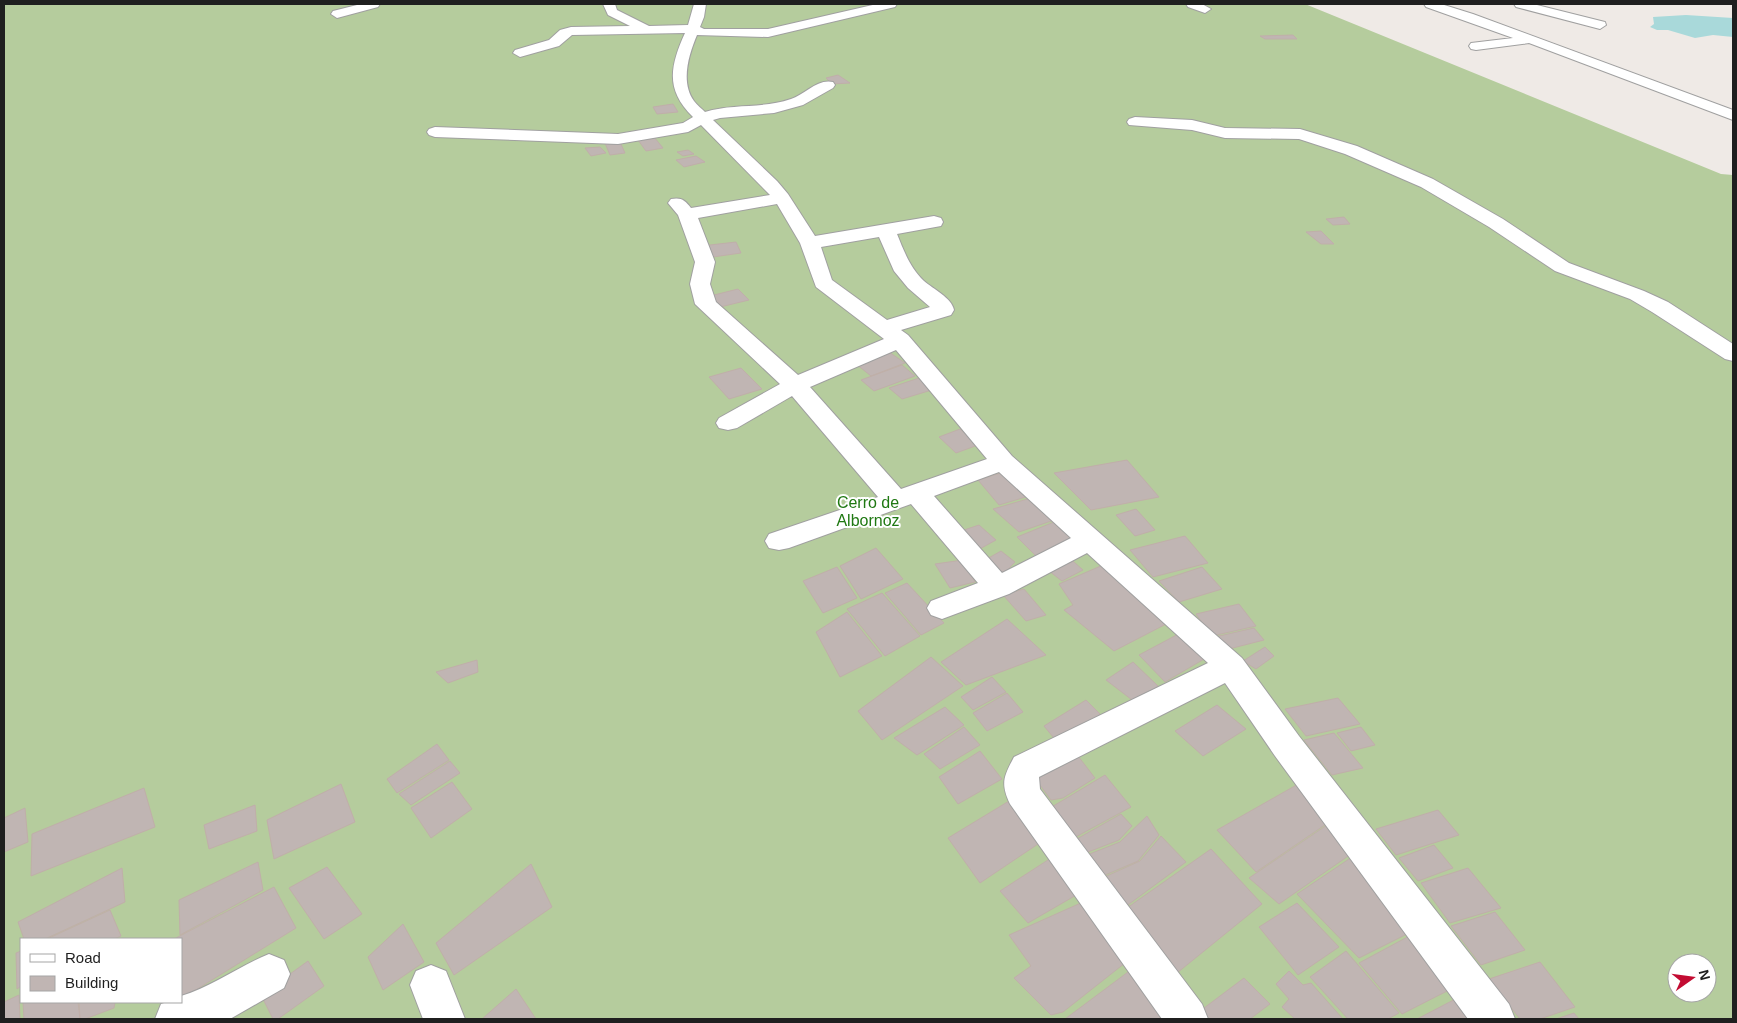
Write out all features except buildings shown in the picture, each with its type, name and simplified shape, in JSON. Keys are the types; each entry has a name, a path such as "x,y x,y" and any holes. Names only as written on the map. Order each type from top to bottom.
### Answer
{"street":[{"path":"337,14 374,4"},
{"path":"609,4 612,12 647,30"},
{"path":"696,16 702,33 768,33 892,4"},
{"path":"1192,4 1205,9"},
{"path":"1430,4 1531,40 1630,79 1733,115"},
{"path":"1520,4 1600,25"},
{"path":"520,53 554,43 565,33 571,31 647,30 696,16"},
{"path":"696,16 681,56 680,88 687,103 782,198 810,243 823,284 893,334 1003,462 1231,666 1287,746 1494,1019"},
{"path":"1476,46 1531,40"},
{"path":"435,132 618,139 688,128 702,118 724,112 769,110 798,102 828,85"},
{"path":"1134,122 1192,124 1225,133 1300,134 1352,150 1427,183 1496,223 1562,267 1637,295 1660,307 1733,354"},
{"path":"782,198 682,209 705,262 700,284 706,304 795,385 998,587"},
{"path":"810,243 934,222"},
{"path":"728,423 795,385 944,310 943,307 915,284 901,267 886,230"},
{"path":"779,541 1003,462"},
{"path":"942,608 998,587 1090,540"},
{"path":"1187,1019 1023,793 1021,777 1026,767 1231,666"},
{"path":"176,1019 205,1010 268,974"}],"green space":[{"name":"Cerro de Albornoz","path":"4,4 1305,4 1721,174 1733,175 1733,1019 4,1019"}],"water":[{"path":"1686,15 1733,18 1733,37 1713,35 1695,38 1650,27 1654,24 1653,17"}]}
